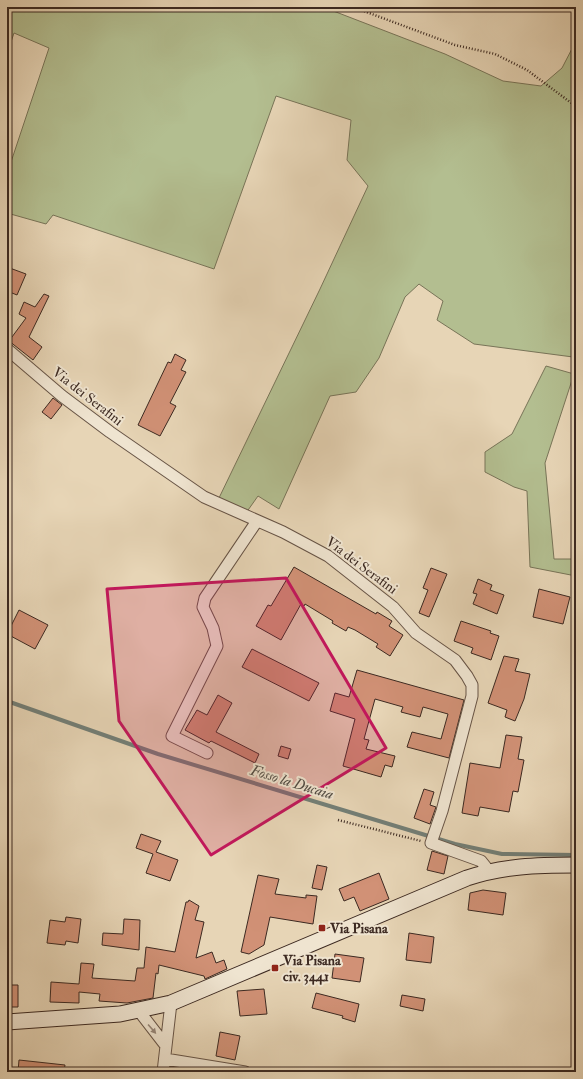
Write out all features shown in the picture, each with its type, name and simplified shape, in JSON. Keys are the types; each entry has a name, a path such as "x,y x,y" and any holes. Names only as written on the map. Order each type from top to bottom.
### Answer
{"main road":[{"path":"7,1022 120,1014 172,1003 467,878 489,871 532,865 576,865"}],"street":[{"name":"Via dei Serafini","path":"7,349 62,396 110,432 204,497 283,532 328,556 393,608 416,633 455,660 472,685 472,696 431,843"},
{"path":"207,753 172,736 216,646 214,628 204,607 205,598 257,521"},
{"path":"431,843 481,861 489,871"},
{"path":"163,1072 172,1003"},
{"path":"139,1011 166,1046"},
{"path":"165,1059 245,1072"}],"path":[{"path":"353,7 455,45 495,54 527,70 574,105 576,109"},
{"path":"338,820 431,843"}],"highlighted area":[{"path":"286,578 386,748 211,855 119,721 107,589"}],"green space":[{"path":"7,7 323,7 445,54 503,81 541,86 562,68 576,41 576,354 573,357 474,344 437,320 443,301 419,284 405,297 379,358 356,392 330,396 279,509 258,496 246,513 218,500 368,186 347,160 351,120 276,96 214,269 53,215 46,224 7,213 7,174 49,48 14,33 7,54"},
{"path":"546,366 574,374 545,463 554,559 576,559 576,576 530,567 527,491 514,487 485,472 485,452 512,434"}],"building":[{"path":"7,267 26,274 17,295 7,291"},
{"path":"44,294 49,296 29,337 42,347 33,360 9,341 26,318 19,314 24,302 35,307"},
{"path":"175,354 186,360 181,370 186,372 170,403 176,406 160,436 138,425 168,362 171,363"},
{"path":"53,398 62,405 51,419 42,412"},
{"path":"294,567 376,614 377,612 392,621 389,626 403,635 390,656 376,647 378,644 348,627 346,631 332,623 333,621 305,604 304,606 301,604 281,640 256,626 268,605 271,606"},
{"path":"431,568 447,574 429,617 419,613 428,590 423,588"},
{"path":"478,579 492,585 490,590 504,595 497,614 473,604 477,594 473,593"},
{"path":"539,589 570,597 563,624 533,617"},
{"path":"19,610 48,625 35,649 7,634"},
{"path":"461,621 491,631 490,633 499,636 491,660 471,653 473,648 454,641"},
{"path":"252,649 319,683 309,701 242,667"},
{"path":"504,656 519,659 515,671 530,674 524,699 515,721 505,717 507,710 488,703"},
{"path":"357,670 464,700 449,758 407,747 412,732 441,739 448,714 423,707 420,717 401,712 403,707 375,699 364,739 369,740 366,749 395,756 392,767 385,765 381,777 343,766 355,719 330,711 335,693 349,697"},
{"path":"218,695 232,703 216,732 259,754 255,763 211,741 209,743 185,730 197,710 207,715"},
{"path":"506,735 522,737 518,759 524,760 518,792 513,791 509,812 480,807 478,816 462,813 470,763 500,768"},
{"path":"281,746 291,749 288,759 278,756"},
{"path":"424,789 434,792 430,805 436,807 430,824 414,818"},
{"path":"141,834 161,841 156,852 178,860 170,881 146,873 153,854 136,848"},
{"path":"432,851 448,856 444,874 427,870"},
{"path":"317,865 327,867 322,890 312,888"},
{"path":"379,873 389,899 360,911 354,897 344,901 339,889"},
{"path":"258,875 279,879 275,894 306,898 306,895 317,896 313,924 270,917 264,945 249,954 241,952"},
{"path":"483,890 506,893 503,915 468,910 470,893"},
{"path":"189,900 199,906 195,920 204,922 196,958 212,952 216,963 224,960 227,969 205,979 204,976 159,965 158,974 156,973 153,998 127,1003 99,1001 100,994 79,992 79,1003 50,1002 51,982 79,984 81,963 94,964 92,978 135,981 137,968 144,968 146,947 175,952 186,902"},
{"path":"66,917 81,919 78,943 66,941 65,945 47,943 50,920 65,922"},
{"path":"124,919 140,920 139,950 102,945 103,933 123,934"},
{"path":"409,933 434,937 431,963 406,960"},
{"path":"335,954 364,958 360,982 332,978"},
{"path":"7,985 18,985 18,1007 7,1007"},
{"path":"264,989 267,1014 240,1016 237,991"},
{"path":"316,993 359,1004 355,1022 342,1018 343,1016 312,1008"},
{"path":"402,995 425,999 423,1011 400,1006"},
{"path":"220,1032 240,1036 235,1060 216,1056"},
{"path":"19,1060 65,1065 64,1072 18,1072"}],"waterway":[{"name":"Fosso la Ducaia","path":"7,701 158,754 455,844 502,854 576,855"}],"place":[{"name":"Via Pisana","path":"322,928"},
{"name":"Via Pisana civ. 3441","path":"275,968"}]}
